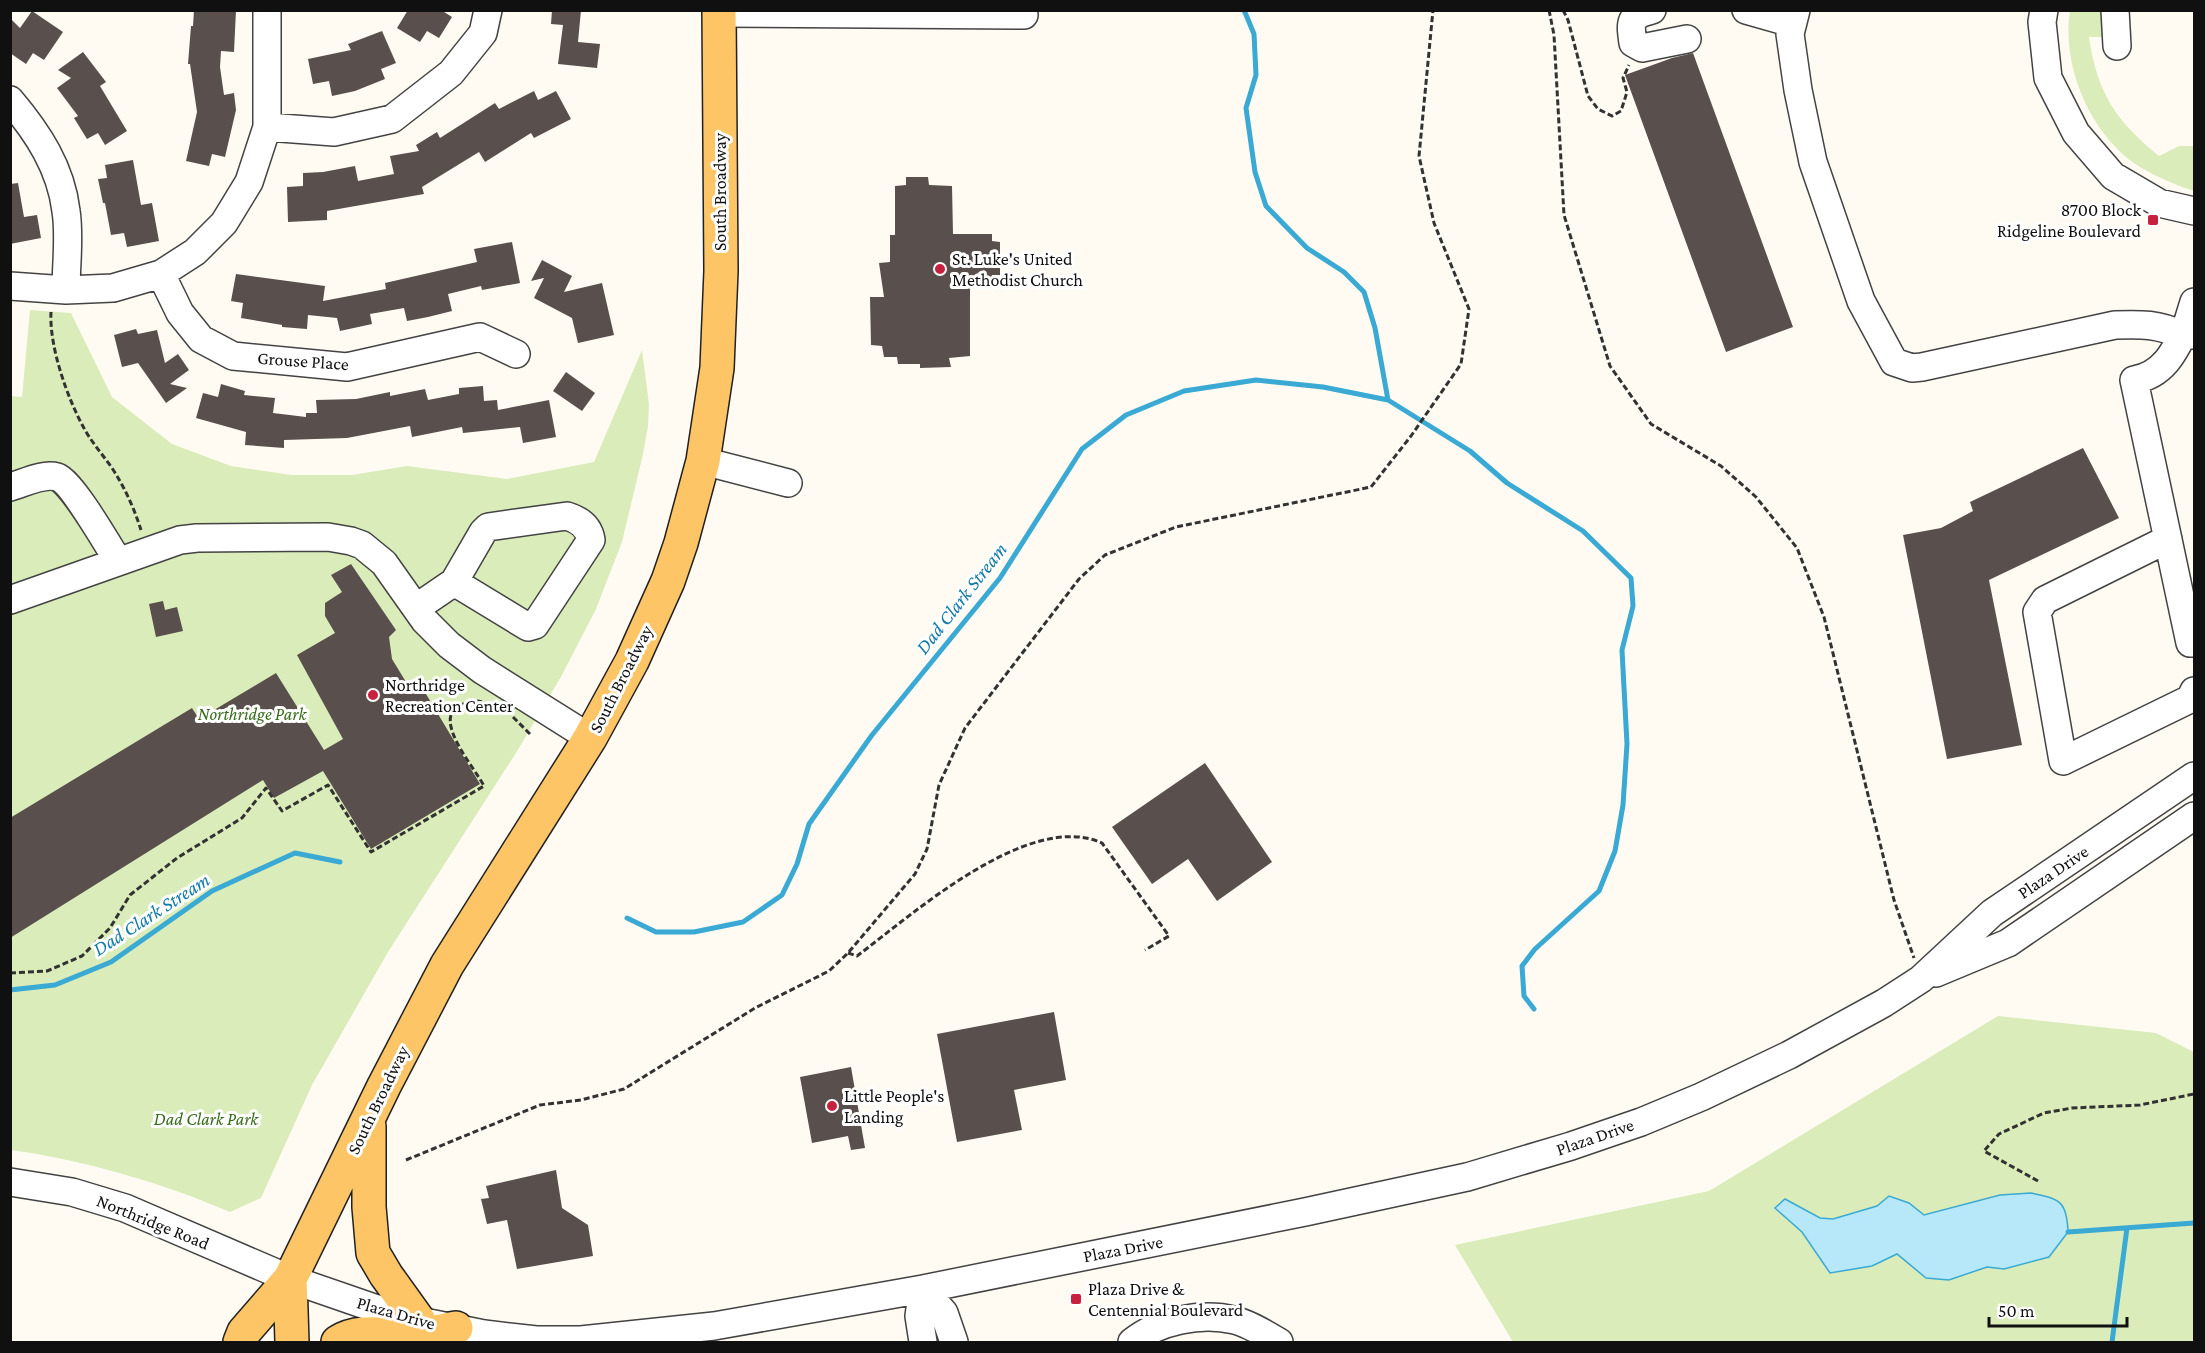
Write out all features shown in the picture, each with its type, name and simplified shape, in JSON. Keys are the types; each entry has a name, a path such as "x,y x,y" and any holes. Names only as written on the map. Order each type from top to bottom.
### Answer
{"main road":[{"name":"South Broadway","path":"240,1342 244,1332 290,1279 447,965 591,738 632,661 668,581 681,543 703,461 717,368 721,271 719,12"},
{"path":"369,1118 369,1207 372,1252 418,1321"},
{"name":"South Broadway","path":"290,1279 292,1342"},
{"path":"338,1342 345,1338 369,1334 417,1335 456,1328"}],"street":[{"path":"10,286 60,290 112,288 161,274 195,252 224,223 249,182 267,127 267,10"},
{"path":"267,127 334,132 392,119 451,74 483,33 488,10"},
{"path":"1652,10 1632,19 1633,43 1637,47 1687,39"},
{"path":"1746,10 1794,17 1790,34 1798,90 1813,162 1861,301 1894,362 1912,368 1922,367 2115,325 2148,324 2187,333"},
{"path":"2044,10 2042,22 2048,78 2076,133 2113,176 2159,203 2194,211"},
{"path":"2115,10 2117,46"},
{"path":"719,12 1024,15"},
{"path":"10,100 34,129 57,170 67,212 60,290"},
{"name":"Grouse Place","path":"161,274 180,314 201,339 233,356 347,367 480,337 516,354"},
{"path":"2193,650 2134,380 2144,379 2158,372 2174,353 2187,333 2194,302"},
{"path":"703,461 788,483"},
{"path":"10,487 46,476 58,477 70,488 118,561"},
{"path":"416,608 454,582 488,527 567,516 576,519 588,528 591,540 535,625 528,627 454,582"},
{"path":"10,600 180,540 328,537 351,541 377,555 425,621 449,645 482,670 591,738"},
{"path":"2168,539 2044,600 2040,605 2037,612 2063,761 2190,699 2194,691"},
{"name":"Plaza Drive","path":"290,1279 418,1321 536,1340 581,1340 714,1326 923,1289 1455,1180 1571,1146 1641,1122 1789,1055 1884,1003 1921,979 1992,913 2194,776"},
{"path":"2186,822 2183,810 2194,802"},
{"name":"Plaza Drive","path":"1921,979 2008,943 2186,822"},
{"name":"Northridge Road","path":"10,1182 72,1192 125,1208 290,1279"},
{"path":"923,1289 919,1316 923,1342"},
{"path":"923,1289 944,1313 954,1342"},
{"path":"1132,1342 1159,1327 1205,1317 1233,1320 1253,1327 1279,1342"}],"path":[{"path":"406,1160 540,1105 580,1100 624,1089 755,1008 828,971 848,953 915,874 927,849 939,785 965,728 1079,579 1105,555 1176,527 1371,487 1411,436 1461,364 1469,309 1434,224 1419,156 1433,10"},
{"path":"1550,10 1554,35 1564,214 1610,366 1651,424 1721,466 1756,497 1797,548 1824,617 1894,900 1921,979"},
{"path":"1563,10 1568,20 1588,96 1598,109 1612,116 1621,111 1627,92 1623,78 1637,47"},
{"path":"60,290 51,315 54,342 64,382 85,430 113,469 132,502 148,550"},
{"path":"10,974 48,971 82,956 110,928 130,896 177,858 242,818 266,788 282,811 328,785 371,852 484,786 450,727 452,712 457,707 475,700 484,701 510,714 531,735"},
{"path":"848,953 856,956 970,872 1037,840 1088,837 1102,843 1169,936 1145,950"},
{"path":"2038,1181 1984,1151 1999,1134 2044,1113 2072,1108 2140,1105 2194,1094"}],"green space":[{"path":"2070,11 2101,11 2105,33 2102,37 2089,37 2097,74 2111,104 2131,131 2159,156 2179,146 2194,146 2194,191 2140,167 2107,138 2094,119 2075,77 2068,32"},
{"name":"Northridge Park","path":"30,310 71,313 112,397 172,444 231,466 292,475 352,475 407,466 507,479 594,462 642,350 649,404 648,426 622,542 596,609 562,675 516,753 388,952 312,1085 261,1198 230,1212 178,1191 94,1166 11,1150 10,396 22,397"},
{"path":"1998,1016 2156,1033 2194,1052 2194,1340 2192,1342 1513,1342 1455,1245 1709,1191"}],"water":[{"path":"2031,1193 2049,1197 2060,1203 2066,1214 2068,1232 2049,1257 2004,1269 1987,1267 1949,1280 1926,1278 1897,1254 1872,1266 1830,1273 1802,1232 1775,1208 1785,1199 1820,1218 1833,1219 1877,1206 1889,1196 1909,1203 1924,1215 2000,1195"}],"building":[{"path":"194,10 236,10 234,52 221,51 220,67 224,95 234,93 236,110 225,157 212,154 209,166 186,161 197,112 190,64 188,64"},
{"path":"408,10 441,10 452,17 439,38 427,31 420,42 397,28"},
{"path":"552,10 581,10 578,42 600,44 597,68 558,64 563,25 551,24"},
{"path":"32,11 63,32 44,60 33,53 26,64 10,53 10,18 20,28"},
{"path":"382,31 396,63 381,69 385,79 355,91 332,96 329,81 313,84 308,59 351,50 348,44"},
{"path":"83,52 106,82 100,86 127,131 105,145 98,133 87,139 74,118 78,116 57,88 71,78 58,70"},
{"path":"1693,53 1793,327 1726,352 1625,75"},
{"path":"534,91 538,100 556,91 571,119 534,138 531,133 485,162 479,152 422,187 424,194 327,211 327,220 288,222 287,187 303,186 303,173 355,166 358,181 394,174 390,156 419,151 416,145 437,132 440,138 495,103 499,109"},
{"path":"133,160 141,205 152,203 159,241 127,247 124,233 111,235 98,179 107,178 105,165"},
{"name":"St. Luke's United Methodist Church","path":"906,177 928,177 929,185 952,186 953,234 992,234 992,241 1000,242 1000,275 992,275 992,283 970,284 970,356 949,358 951,367 920,368 920,364 898,364 897,357 884,357 882,346 871,345 870,297 884,297 879,263 890,262 890,235 895,235 895,186 906,185"},
{"path":"18,183 24,217 37,215 41,238 10,244 10,184"},
{"path":"512,242 520,283 482,290 481,286 448,294 452,311 428,317 407,321 404,308 370,314 372,324 340,331 337,318 308,315 307,329 282,327 282,325 241,318 243,303 231,301 236,274 325,286 323,301 386,289 385,283 477,262 474,249"},
{"path":"542,260 572,276 564,292 602,283 614,335 578,343 572,318 534,298 544,278 531,281"},
{"path":"136,329 138,334 157,330 165,363 178,354 189,370 170,384 187,388 166,403 138,363 122,367 114,335"},
{"path":"566,372 595,393 582,411 553,391"},
{"path":"221,384 245,391 244,395 275,398 273,413 306,417 306,413 317,413 316,400 356,399 390,392 390,396 425,389 428,400 459,394 459,388 483,386 484,401 497,400 498,410 549,400 556,437 523,443 520,427 463,433 462,427 412,437 410,426 347,438 284,440 284,448 245,445 246,432 196,418 203,393 218,397"},
{"path":"2083,448 2119,518 1989,580 2022,745 1947,759 1903,535 1941,528 1973,511 1970,502"},
{"path":"351,564 396,630 389,637 392,659 406,682 420,684 480,784 371,849 323,771 274,798 263,780 10,938 10,818 192,708 199,719 276,673 324,750 343,739 297,655 335,633 325,616 325,603 342,592 331,575"},
{"path":"163,601 165,610 177,607 183,631 156,637 149,604"},
{"path":"1205,763 1272,862 1217,901 1188,859 1152,884 1112,827"},
{"path":"1054,1012 1066,1080 1014,1090 1022,1130 957,1142 937,1034"},
{"name":"Little People's Landing","path":"851,1067 865,1148 851,1150 848,1136 812,1143 800,1077"},
{"path":"556,1170 562,1208 588,1225 593,1256 517,1269 507,1220 487,1224 481,1199 489,1198 486,1186"}],"waterway":[{"path":"1244,10 1254,34 1256,75 1246,108 1255,172 1266,206 1307,248 1344,272 1364,292 1375,328 1388,400 1470,451 1507,483 1583,531 1631,578 1633,606 1622,650 1627,744 1623,805 1615,851 1599,891 1535,949 1522,966 1524,996 1534,1009"},
{"name":"Dad Clark Stream","path":"627,918 656,932 694,932 743,922 782,895 797,864 809,824 872,735 1000,578 1082,449 1126,415 1184,391 1256,380 1323,387 1388,400"},
{"name":"Dad Clark Stream","path":"10,990 55,985 111,962 212,891 295,853 340,862"},
{"path":"2068,1232 2194,1223"},
{"path":"2112,1342 2127,1228"}],"place":[{"name":"8700 Block Ridgeline Boulevard","path":"2153,220"},
{"name":"St. Luke's United Methodist Church","path":"940,269"},
{"name":"Northridge Recreation Center","path":"373,695"},
{"name":"Little People's Landing","path":"832,1106"},
{"name":"Plaza Drive & Centennial Boulevard","path":"1076,1299"}],"park label":[{"name":"Dad Clark Park","path":"206,1119"}]}
